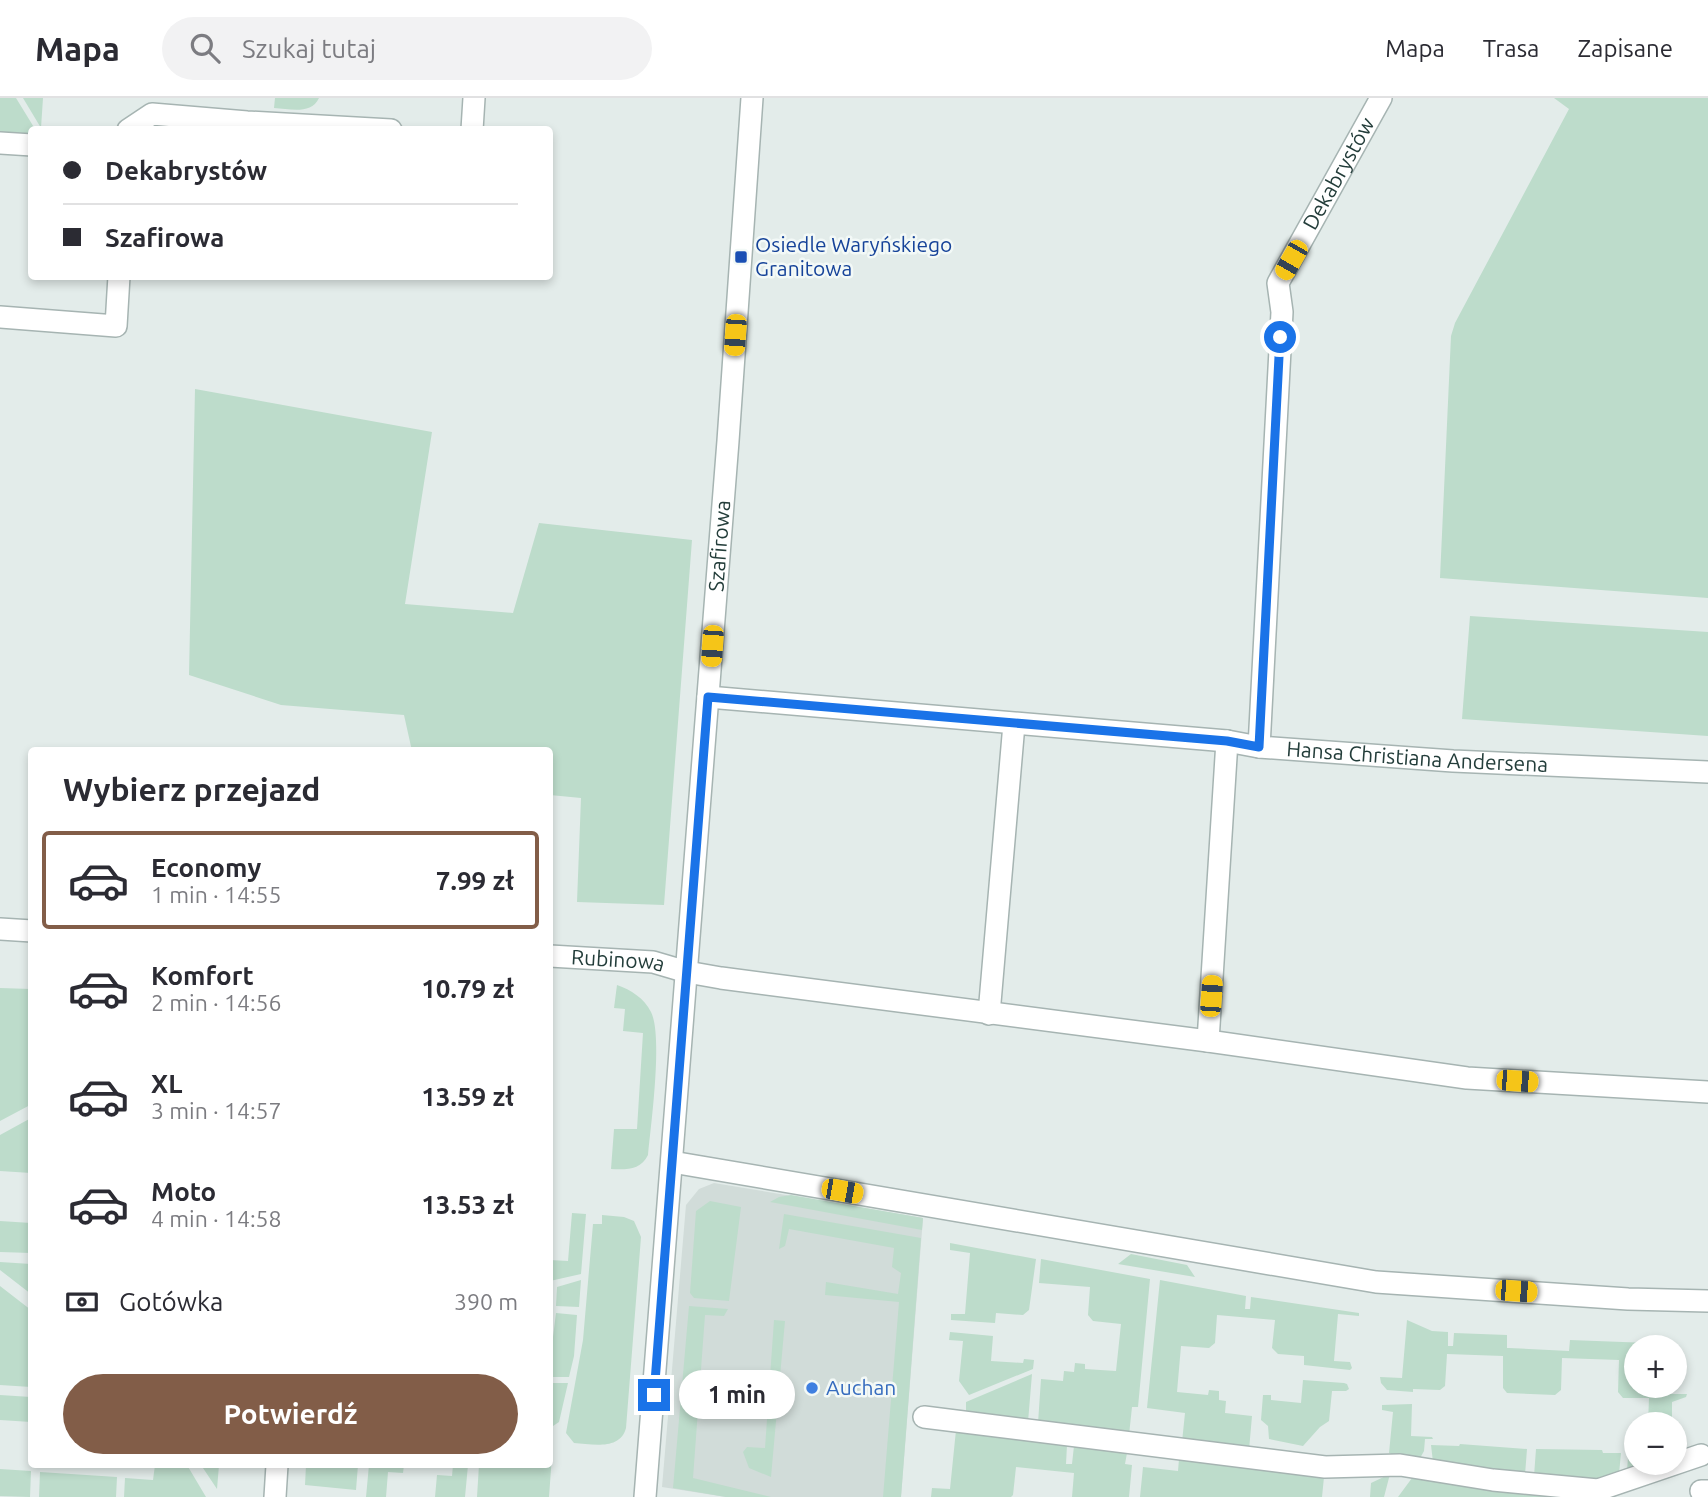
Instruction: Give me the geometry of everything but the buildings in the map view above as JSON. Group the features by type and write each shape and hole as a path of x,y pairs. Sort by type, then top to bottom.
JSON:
{"street":[{"path":"472,126 474,98"},
{"name":"Szafirowa","path":"645,1497 752,98"},
{"name":"Dekabrystów","path":"1259,747 1282,312 1278,283 1381,98"},
{"path":"134,126 152,114 319,126"},
{"path":"0,143 28,145"},
{"path":"0,317 116,326 119,280"},
{"name":"Hansa Christiana Andersena","path":"708,697 1227,741 1259,747 1453,761 1708,772"},
{"path":"989,1014 1014,724"},
{"path":"1208,1041 1227,741"},
{"path":"0,929 28,931"},
{"name":"Rubinowa","path":"553,956 653,962 687,972 1467,1078 1708,1092"},
{"path":"672,1163 1376,1282 1628,1299 1708,1301"},
{"path":"924,1417 1325,1466 1400,1465 1493,1480 1598,1490 1701,1455"},
{"path":"275,1497 277,1468"}],"shaded area":[{"path":"714,1183 923,1218 901,1497 726,1497 662,1487 686,1205 699,1189"}],"green space":[{"path":"0,98 16,98 33,126 28,126 28,134 0,132"},
{"path":"23,98 43,98 40,126"},
{"path":"275,98 319,98 311,107 293,110 274,108"},
{"path":"1554,98 1708,98 1708,598 1440,578 1451,336 1455,323 1569,109"},
{"path":"195,389 432,432 405,604 513,613 539,523 692,540 664,905 577,902 581,798 553,795 553,747 411,747 404,715 281,705 189,675"},
{"path":"1470,616 1708,632 1708,736 1462,719"},
{"path":"617,985 637,995 651,1012 656,1060 648,1155 641,1164 632,1168 611,1169 614,1129 637,1129 643,1033 623,1031 625,1009 614,1008"},
{"path":"0,988 28,989 28,1106 0,1121"},
{"path":"28,1120 28,1173 0,1171 0,1135"},
{"path":"791,1195 923,1218 922,1230 770,1202"},
{"path":"710,1201 741,1207 729,1301 694,1298 690,1293 696,1211"},
{"path":"572,1213 586,1214 581,1274 553,1280 553,1260 568,1261"},
{"path":"784,1214 921,1238 901,1497 883,1497 899,1302 825,1295 826,1282 898,1294 901,1273 892,1267 894,1248 789,1229 785,1246 779,1249"},
{"path":"602,1215 634,1221 641,1237 626,1428 618,1440 596,1445 574,1443 566,1433 583,1340 593,1224 602,1224"},
{"path":"0,1221 28,1223 28,1253 0,1252"},
{"path":"950,1243 1036,1259 1029,1310 1023,1315 996,1313 995,1323 951,1320 951,1314 965,1314 970,1253 950,1250"},
{"path":"1131,1254 1187,1265 1195,1277 1118,1264"},
{"path":"1041,1259 1150,1279 1138,1407 1132,1407 1129,1435 1038,1423 1041,1379 1063,1381 1064,1371 1074,1372 1075,1363 1085,1364 1085,1369 1116,1371 1121,1324 1093,1321 1088,1315 1090,1287 1039,1283"},
{"path":"0,1262 28,1264 28,1292 0,1270"},
{"path":"581,1280 579,1307 556,1306 557,1287"},
{"path":"1160,1280 1246,1296 1245,1309 1250,1309 1251,1297 1359,1313 1359,1316 1338,1314 1334,1361 1350,1362 1352,1368 1350,1370 1304,1365 1304,1356 1278,1354 1272,1348 1275,1320 1217,1315 1215,1343 1209,1348 1181,1346 1177,1392 1208,1395 1209,1390 1219,1391 1219,1400 1226,1401 1225,1413 1252,1416 1249,1450 1182,1442 1185,1413 1147,1408"},
{"path":"0,1286 28,1308 28,1387 0,1385"},
{"path":"689,1306 728,1309 724,1316 705,1315 693,1478 771,1497 726,1497 673,1488"},
{"path":"556,1313 577,1315 574,1356 569,1377 553,1377"},
{"path":"774,1320 785,1321 771,1477 749,1468 743,1452 747,1447 765,1448"},
{"path":"1407,1320 1432,1331 1448,1332 1448,1346 1453,1346 1454,1333 1507,1335 1507,1348 1569,1351 1570,1340 1624,1342 1624,1398 1618,1392 1619,1360 1562,1358 1561,1390 1555,1395 1507,1393 1503,1388 1503,1356 1447,1354 1445,1386 1440,1390 1387,1390 1380,1377 1402,1378"},
{"path":"950,1332 993,1336 991,1361 1023,1363 1024,1359 1034,1360 1033,1369 969,1395 959,1381 963,1341 949,1340"},
{"path":"1032,1374 1028,1422 966,1413 966,1402"},
{"path":"1303,1380 1344,1383 1349,1389 1332,1391 1329,1421 1303,1446 1269,1439 1268,1426 1261,1420 1263,1395 1271,1395 1271,1400 1301,1403"},
{"path":"553,1383 568,1383 559,1422 553,1426"},
{"path":"0,1395 28,1397 28,1422 0,1420"},
{"path":"1649,1398 1683,1398 1672,1402 1672,1412 1648,1412"},
{"path":"1412,1404 1411,1436 1433,1439 1425,1439 1424,1451 1419,1460 1400,1458 1389,1453 1393,1412 1382,1410 1382,1405"},
{"path":"956,1430 1067,1445 1066,1464 1072,1464 1074,1446 1127,1453 1125,1464 1132,1465 1129,1497 1072,1497 1074,1473 1016,1467 1011,1497 931,1497 932,1488 950,1489"},
{"path":"1460,1444 1527,1449 1525,1475 1433,1462 1431,1445"},
{"path":"1536,1449 1602,1450 1603,1453 1621,1453 1619,1474 1597,1481 1534,1476"},
{"path":"1179,1459 1324,1477 1322,1497 1140,1497 1143,1467 1178,1471"},
{"path":"155,1468 189,1468 206,1497 124,1497 125,1478 153,1480"},
{"path":"203,1468 219,1468 217,1489"},
{"path":"306,1468 358,1468 356,1490 305,1485"},
{"path":"369,1468 404,1468 403,1473 388,1472 386,1497 366,1497"},
{"path":"453,1468 468,1468 465,1497 435,1497 437,1475 452,1476"},
{"path":"479,1468 551,1468 549,1497 477,1497"},
{"path":"0,1469 31,1471 30,1497 0,1496"},
{"path":"40,1472 117,1477 116,1497 39,1497"},
{"path":"1390,1474 1384,1497 1370,1497 1371,1483"},
{"path":"1412,1478 1497,1490 1570,1497 1398,1497"}],"place":[{"name":"Osiedle Waryńskiego Granitowa","path":"741,257"},
{"name":"Auchan","path":"812,1388"}],"route":[{"path":"654,1395 708,697 1227,741 1259,747 1280,337"}]}
